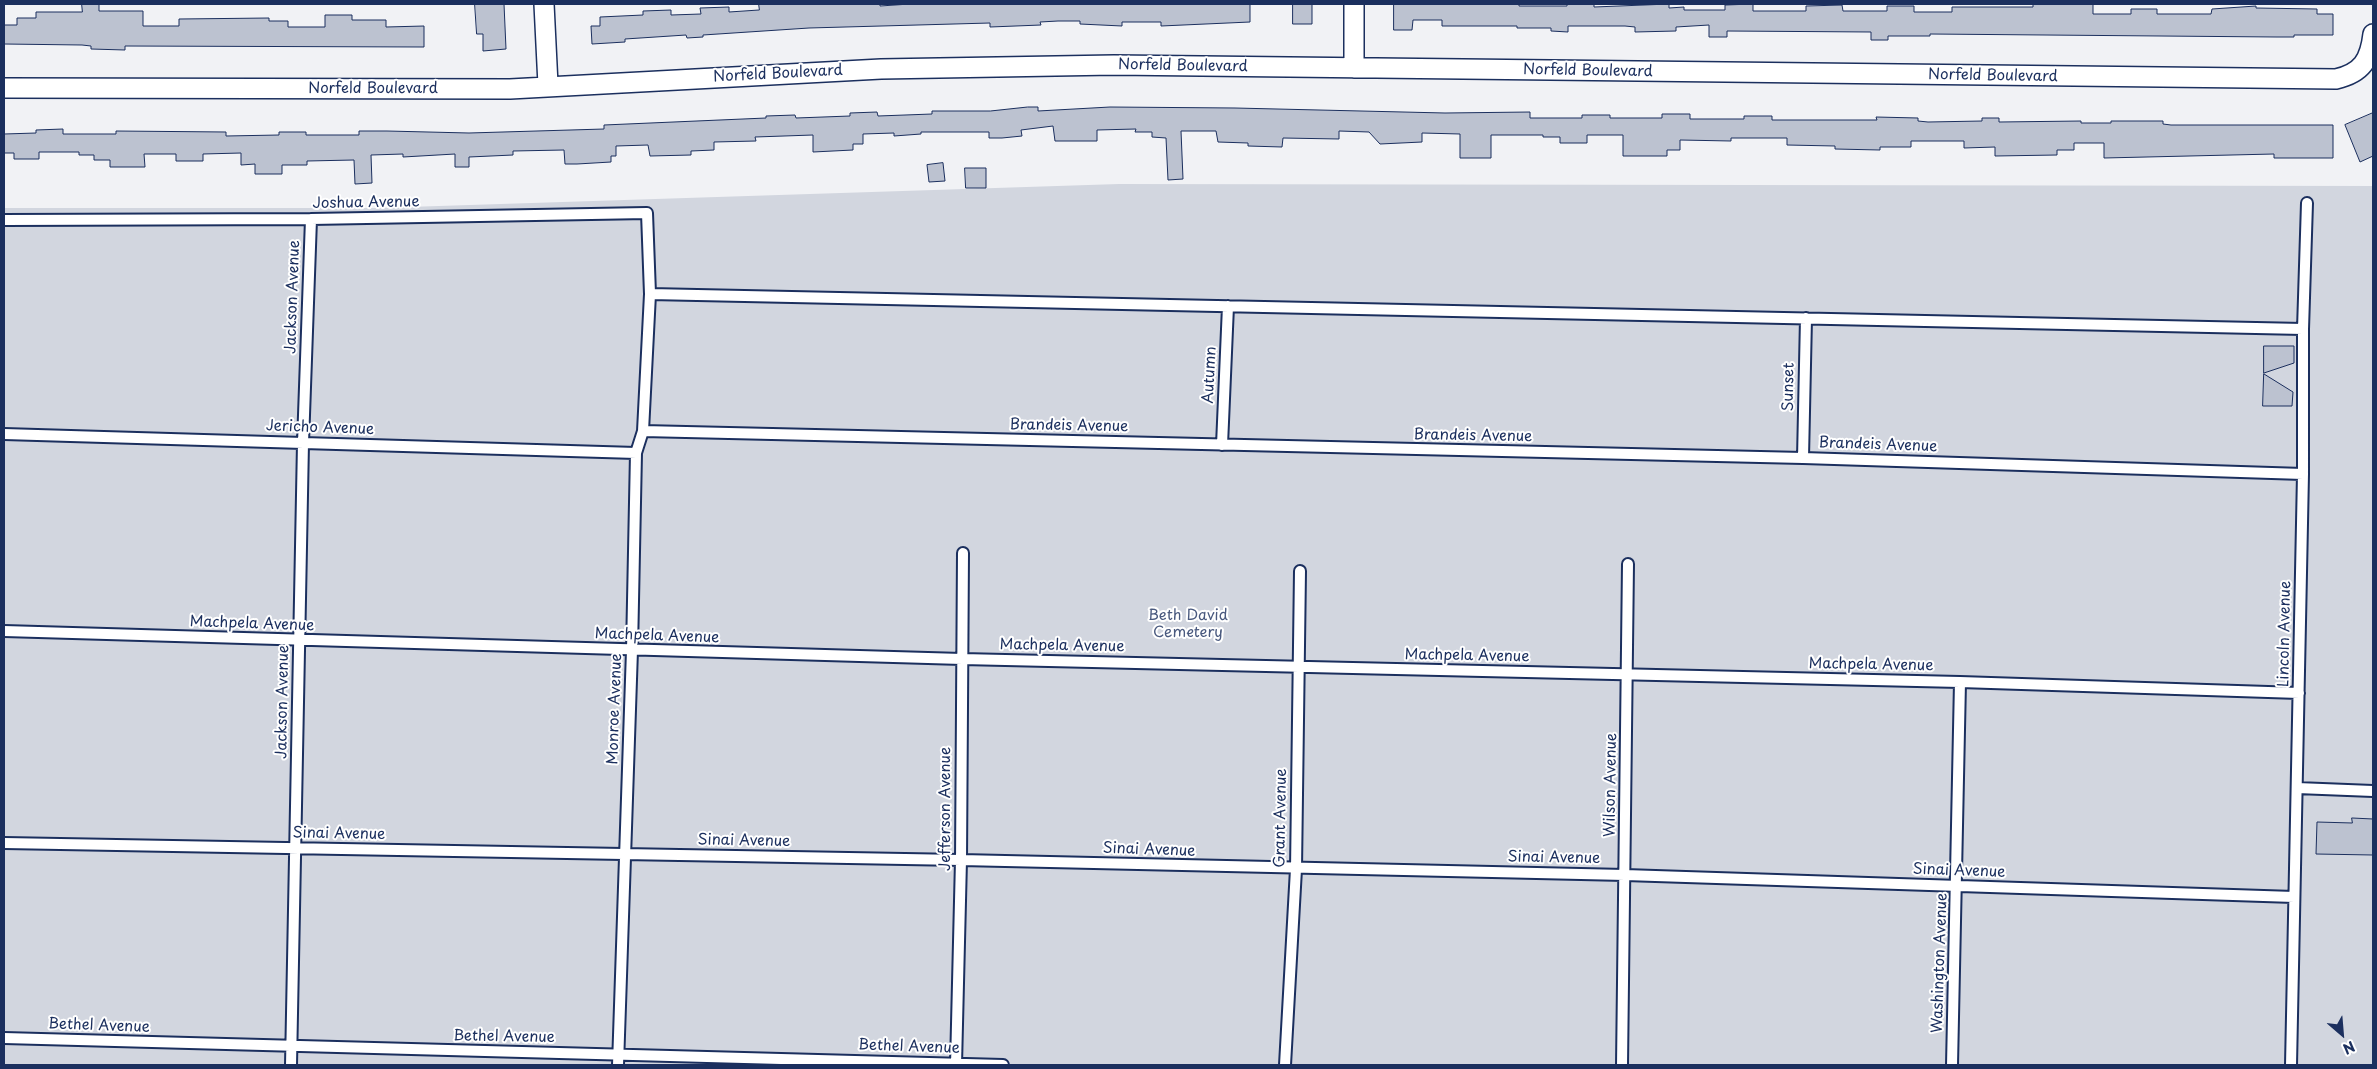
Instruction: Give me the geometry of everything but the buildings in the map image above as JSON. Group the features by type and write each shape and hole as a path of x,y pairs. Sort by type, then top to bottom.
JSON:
{"street":[{"path":"544,4 548,85"},
{"path":"1354,4 1354,68"},
{"name":"Norfeld Boulevard","path":"4,88 398,90 510,88 881,69 1114,65 2302,80 2336,79 2349,76 2360,70 2372,47 2373,34"}],"lane":[{"name":"Lincoln Avenue","path":"2291,1065 2303,474 2303,329 2308,203"},
{"name":"Joshua Avenue","path":"4,220 311,219 647,213 650,294"},
{"name":"Jackson Avenue","path":"291,1065 303,443 311,219"},
{"path":"650,294 2303,329"},
{"name":"Monroe Avenue","path":"618,1060 632,650 636,452 643,431 650,294"},
{"name":"Autumn","path":"1222,445 1228,306"},
{"name":"Sunset","path":"1803,458 1806,318"},
{"name":"Brandeis Avenue","path":"643,431 1803,458 2303,474"},
{"name":"Jericho Avenue","path":"4,434 636,452"},
{"name":"Jefferson Avenue","path":"956,1064 961,860 963,553"},
{"name":"Wilson Avenue","path":"1622,1065 1628,564"},
{"name":"Grant Avenue","path":"1285,1065 1296,869 1297,667 1300,571"},
{"name":"Machpela Avenue","path":"4,632 962,659 1960,682 2299,693"},
{"name":"Washington Avenue","path":"1952,1065 1960,682"},
{"path":"2297,788 2373,791"},
{"name":"Sinai Avenue","path":"4,843 1625,874 2294,897"},
{"name":"Bethel Avenue","path":"4,1038 618,1060 1003,1065"}],"green space":[{"name":"Beth David Cemetery","path":"1119,184 2373,186 2373,1065 4,1065 4,208 377,208"}]}
